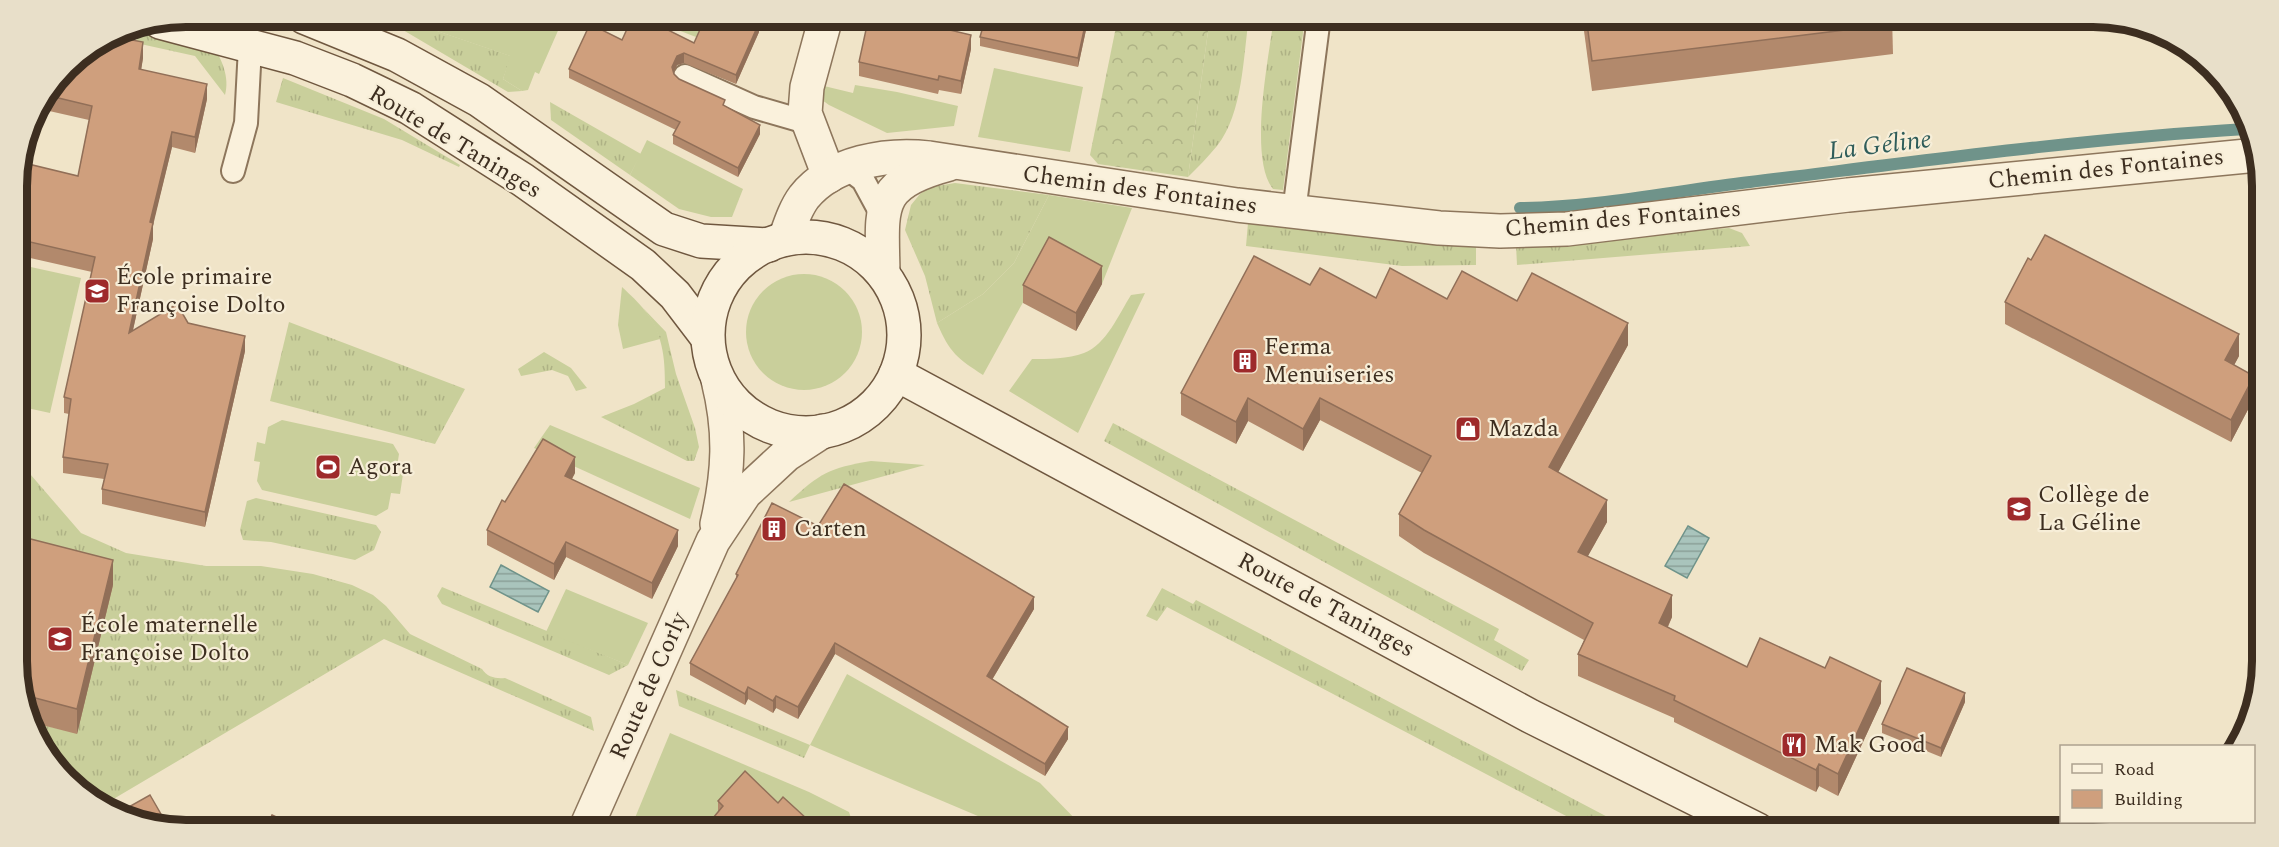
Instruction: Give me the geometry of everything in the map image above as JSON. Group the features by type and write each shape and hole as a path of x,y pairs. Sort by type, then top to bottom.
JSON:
{"main road":[{"name":"Route de Taninges","path":"178,27 295,58 326,69 400,103 522,180 643,265 675,295 707,337"},
{"name":"Route de Taninges","path":"330,27 397,55 479,100 664,229 701,241 777,242"},
{"path":"823,27 807,87 804,113 806,122 838,172"},
{"name":"Chemin des Fontaines","path":"777,242 801,201 816,184 838,172 860,164 900,157 954,162 1158,192 1203,201 1439,228 1500,231 1567,229 1848,195 2249,156"},
{"name":"Chemin des Fontaines","path":"883,274 883,217 887,200 900,185 923,172 954,162"},
{"path":"821,238 855,250 883,274 898,302 902,317 904,334 900,364 882,396 856,419 823,431 805,433 788,431 762,423 740,408 718,380 712,366 707,337 711,308 723,281 743,259 777,242 821,238"},
{"name":"Route de Taninges","path":"896,374 1530,716 1738,820"},
{"name":"Route de Corly","path":"713,541 726,485 728,461 724,412 718,380"},
{"name":"Route de Corly","path":"589,820 713,541 745,493 786,454 823,431"}],"lane":[{"path":"1294,212 1318,27"},
{"path":"233,171 246,123 250,47"},
{"path":"685,76 753,107 806,122"},
{"name":"Chemin des Fontaines","path":"838,172 863,180 883,217"}],"green space":[{"path":"398,27 425,27 511,56 503,79 522,91 508,92"},
{"path":"425,27 560,27 539,74 535,72 528,90 522,91 503,79 510,56"},
{"path":"670,27 702,27 696,37"},
{"path":"1116,27 1209,27 1188,177 1098,164 1090,155"},
{"path":"1209,27 1248,27 1243,67 1232,118 1217,146 1188,177"},
{"path":"1273,27 1304,27 1283,190 1273,189 1266,174 1262,155 1262,106"},
{"path":"152,31 211,44 224,68 225,95 195,56 136,43 139,34"},
{"path":"994,68 1083,87 1070,152 978,137"},
{"path":"283,78 384,119 460,165 459,167 402,140 276,102"},
{"path":"855,85 958,106 954,126 887,133 822,100 824,86 853,93"},
{"path":"550,102 641,154 630,175 551,120"},
{"path":"647,140 743,189 732,217 711,217 679,209 630,175"},
{"path":"955,183 1049,195 1014,263 983,294 937,323 925,276 905,230 911,205 920,194 931,187"},
{"path":"1049,195 1132,208 1102,284 1049,255 983,375 955,354 937,323 983,294 1014,263"},
{"path":"1248,223 1476,245 1476,265 1402,266 1246,246"},
{"path":"1729,228 1742,233 1750,246 1517,265 1516,245"},
{"path":"27,266 81,278 50,413 27,408"},
{"path":"804,274 826,279 845,291 857,310 862,332 857,354 845,373 826,385 804,390 782,385 763,373 751,354 746,332 751,310 763,291 782,279"},
{"path":"622,287 650,317 660,339 623,349 618,325"},
{"path":"1145,293 1078,433 1009,391 1032,359 1071,356 1092,349 1111,328 1131,295"},
{"path":"643,308 666,332 676,374 695,428 699,447 694,461 687,461 601,417 665,388 659,336"},
{"path":"289,322 465,389 435,444 270,401"},
{"path":"544,352 571,368 587,388 576,391 568,376 552,370 521,376 518,369"},
{"name":"Agora","path":"282,420 393,444 399,454 396,473 403,474 400,494 391,493 388,509 376,516 262,490 257,481 260,462 254,461 257,442 265,444 268,427"},
{"path":"1113,423 1499,629 1494,640 1529,660 1522,671 1104,441"},
{"path":"550,425 700,488 690,519 534,448"},
{"path":"871,461 925,465 789,502 809,484 826,473 845,466"},
{"path":"27,470 81,533 126,553 206,566 261,566 313,574 352,585 373,595 386,606 410,634 482,669 489,676 505,678 591,717 594,731 384,639 110,801 81,781 66,766 40,724 77,733 27,585"},
{"path":"256,498 376,525 381,532 374,550 355,560 271,542 243,540 240,530 247,501"},
{"path":"442,587 628,665 609,675 442,604 437,596"},
{"path":"1162,588 1193,604 1196,600 1613,820 1574,820 1167,607 1157,621 1146,616"},
{"path":"566,589 648,623 628,665 546,632"},
{"path":"847,674 1040,783 1076,820 987,820 810,745"},
{"path":"676,690 810,745 804,758 679,706"},
{"path":"670,733 809,792 849,812 852,820 634,820"}],"water":[{"path":"1688,526 1709,538 1687,578 1665,566"},
{"path":"501,565 549,591 538,612 490,587"}],"building":[{"path":"589,27 596,27 622,40 628,27 662,27 694,43 701,27 757,27 736,75 684,53 677,56 672,67 679,79 725,100 723,105 760,125 738,168 673,135 680,122 569,69"},
{"path":"867,27 937,27 971,35 961,81 939,76 938,80 859,62"},
{"path":"983,27 1085,27 1078,58 980,37"},
{"path":"1587,27 1869,27 1592,61"},
{"path":"126,39 143,42 139,69 207,84 195,137 172,132 150,222 153,223 129,333 177,304 188,323 245,336 205,512 102,489 108,464 63,457 71,399 64,397 95,257 27,241 27,175 28,164 78,176 92,106 54,97 73,73 89,60 106,48"},
{"path":"2045,235 2239,334 2225,360 2252,375 2252,380 2231,420 2005,302 2028,258 2031,260"},
{"path":"1049,237 1102,266 1076,313 1023,285"},
{"path":"1254,256 1310,285 1320,268 1376,298 1390,268 1447,299 1462,271 1517,301 1532,273 1628,323 1549,467 1607,500 1578,552 1672,595 1659,623 1747,667 1760,638 1825,668 1830,657 1881,681 1838,774 1819,764 1816,770 1674,700 1675,696 1578,654 1593,623 1399,514 1431,456 1320,398 1303,429 1248,398 1236,422 1181,393"},
{"path":"543,439 575,457 565,476 678,530 652,583 566,542 554,564 487,530 502,500 505,502"},
{"path":"844,484 1034,597 987,676 1068,727 1045,764 835,643 798,707 776,696 773,701 748,687 745,694 690,663 738,575 736,574 772,503 818,526"},
{"name":"École maternelle Françoise Dolto","path":"27,538 113,560 77,709 31,697 27,672"},
{"path":"1907,668 1965,693 1941,748 1882,724"},
{"path":"745,771 778,803 783,797 808,820 711,820 723,806 718,801"},
{"path":"150,795 164,819 145,815 126,808"},
{"path":"272,815 283,820 270,820"}],"waterway":[{"name":"La Géline","path":"1520,208 1607,202 1750,182 2059,145 2242,129"}],"place":[{"name":"École primaire Françoise Dolto","path":"97,291"},
{"name":"Ferma Menuiseries","path":"1245,361"},
{"name":"Mazda","path":"1468,429"},
{"name":"Agora","path":"328,467"},
{"name":"Collège de La Géline","path":"2019,509"},
{"name":"Carten","path":"774,529"},
{"name":"École maternelle Françoise Dolto","path":"60,639"},
{"name":"Mak Good","path":"1794,745"}]}
